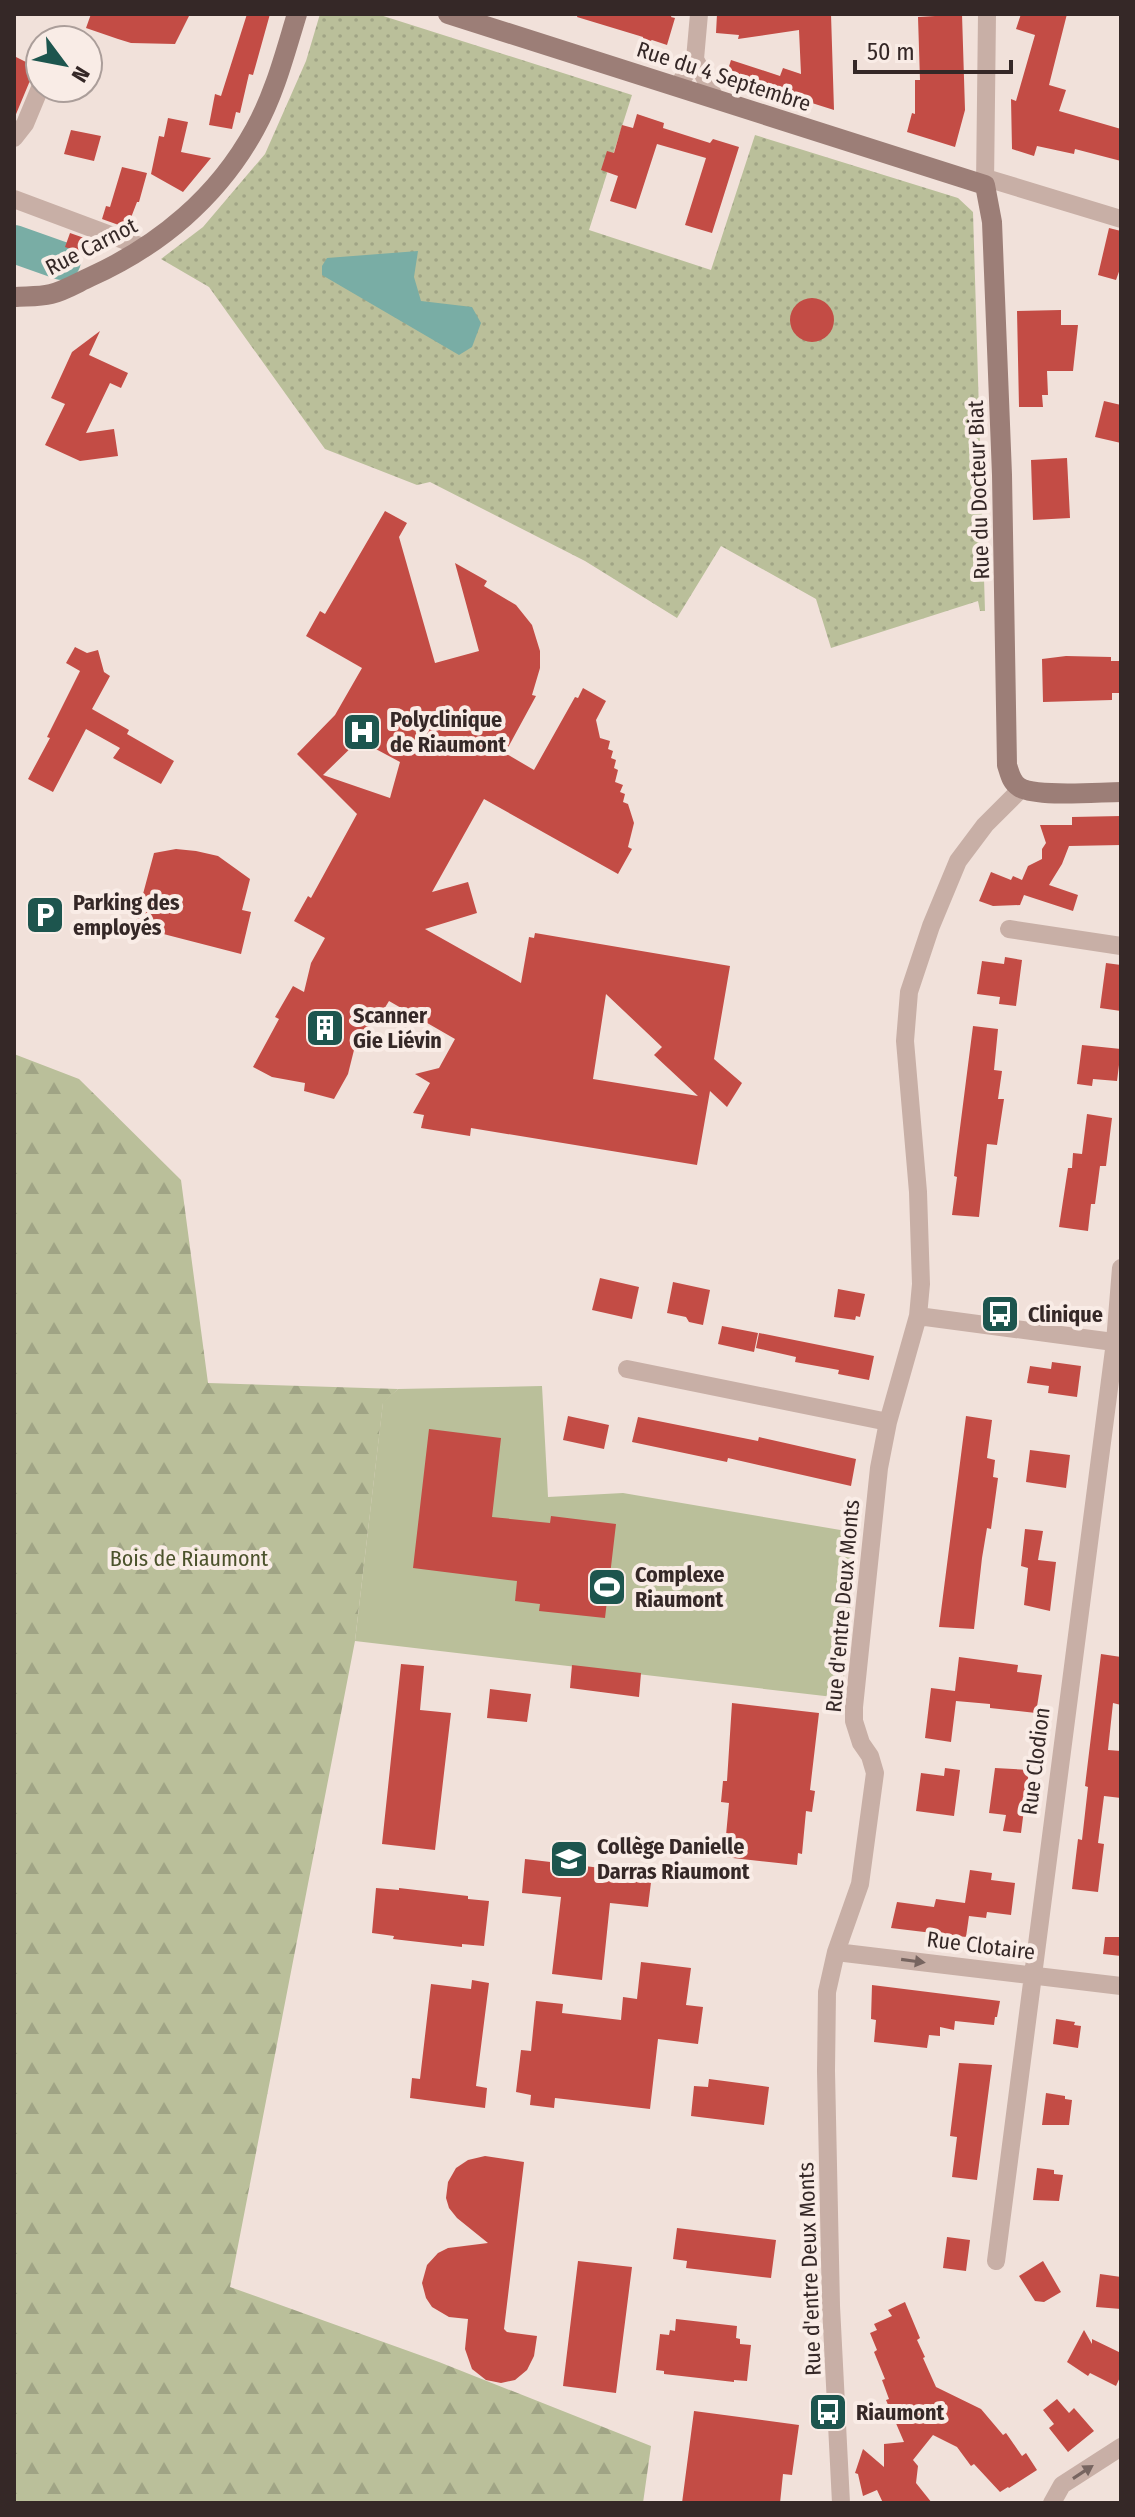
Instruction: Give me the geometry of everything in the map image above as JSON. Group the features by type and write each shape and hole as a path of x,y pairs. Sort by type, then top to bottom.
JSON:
{"street":[{"name":"Rue Carnot","path":"14,297 51,294 118,265 177,225 200,203 238,156 268,102 297,14"},
{"name":"Rue du 4 Septembre","path":"448,14 986,182"},
{"path":"678,86 695,59 699,14"},
{"path":"987,14 986,182 1121,219"},
{"path":"695,59 715,98"},
{"path":"14,138 25,124 33,104"},
{"name":"Rue du Docteur Biat","path":"986,182 992,222 1002,475 1007,765 1012,780 1021,789"},
{"path":"14,199 145,248"},
{"path":"1021,789 1036,793 1121,792"},
{"name":"Rue d'entre Deux Monts","path":"841,2503 831,2306 827,1992 836,1952 860,1884 875,1773 854,1721 854,1707 879,1468 888,1422 918,1316 921,1284 921,1229 905,1041 909,992 931,926 958,861 985,825 1021,789"},
{"path":"1009,929 1121,946"},
{"name":"Rue Clodion","path":"996,2261 1118,1342 1121,1268"},
{"path":"918,1316 1118,1342"},
{"path":"627,1369 888,1422"},
{"name":"Rue Clotaire","path":"836,1952 1121,1986"},
{"path":"1052,2503 1062,2485 1121,2447"}],"green space":[{"path":"320,14 377,14 632,95 589,230 711,270 755,135 958,198 973,212 985,611 980,611 978,601 831,648 816,599 721,546 677,618 585,561 430,482 417,485 325,449 209,287 161,259 203,227 265,154 306,61"},
{"name":"Bois de Riaumont","path":"14,1054 79,1079 181,1180 208,1383 398,1389 383,1403 355,1641 230,2287 439,2362 651,2446 643,2503 14,2503"},
{"name":"Complexe Riaumont","path":"542,1386 548,1497 623,1493 858,1533 842,1698 355,1641 383,1402 398,1389"}],"water":[{"path":"418,251 414,277 421,301 472,307 481,323 472,347 459,355 322,275 322,266 327,258"}],"building":[{"path":"91,14 190,14 175,44 131,43 104,34 104,24 87,24"},
{"path":"247,14 270,14 253,75 249,74 240,113 236,112 232,129 209,125 215,94 221,96"},
{"path":"578,14 672,14 671,17 675,18 667,45 652,40 644,44 643,37 577,17"},
{"path":"717,14 831,14 834,110 726,76 731,60 780,76 783,68 801,74 799,30 738,39 739,35 716,33"},
{"path":"962,14 965,110 955,147 907,132 912,113 915,114 915,80 920,80 918,17"},
{"path":"1021,14 1067,14 1049,85 1066,90 1059,111 1121,129 1121,161 1075,149 1074,154 1037,146 1034,156 1012,149 1011,99 1016,101 1035,35 1016,29"},
{"path":"14,56 24,61 24,95 14,119"},
{"path":"637,114 664,123 663,128 710,143 713,139 739,147 712,233 685,225 706,158 657,144 636,209 610,201 618,176 601,170 607,151 614,153 622,125 633,128"},
{"path":"168,118 188,122 181,152 211,158 183,192 151,174 159,136 164,137"},
{"path":"71,130 101,136 94,161 64,154"},
{"path":"122,167 147,173 127,228 102,219 106,206 110,207"},
{"path":"1109,228 1121,231 1121,266 1116,280 1098,275"},
{"path":"70,233 90,240 85,254 65,247"},
{"path":"812,298 828,304 834,320 828,336 812,342 796,336 790,320 796,304"},
{"path":"1061,310 1061,325 1078,325 1073,371 1047,371 1048,395 1042,395 1043,407 1019,407 1017,311"},
{"path":"100,331 89,355 128,373 121,388 110,383 86,433 114,429 118,456 80,461 45,445 65,404 51,398 72,352"},
{"path":"1104,401 1121,405 1121,443 1095,437"},
{"path":"1067,458 1070,518 1033,520 1031,460"},
{"path":"385,511 407,523 399,537 435,663 479,651 455,563 487,581 484,586 516,605 532,625 540,651 540,668 532,695 536,696 505,753 534,770 583,688 606,701 596,720 600,738 610,741 608,749 613,751 611,758 616,760 614,768 618,770 615,782 623,785 620,792 625,794 623,802 628,804 634,823 628,847 632,849 618,874 484,799 432,892 468,882 477,913 425,929 521,983 529,937 534,938 535,933 730,966 714,1059 742,1083 727,1107 710,1091 697,1165 471,1128 470,1136 421,1128 424,1115 413,1113 430,1083 415,1074 439,1068 455,1039 389,1001 378,1019 356,1042 348,1074 334,1099 304,1091 305,1083 272,1077 253,1067 279,1019 275,1017 293,986 304,992 311,963 325,938 294,921 308,896 311,898 357,814 297,754 335,715 362,668 306,636 320,611 325,614","holes":["359,740 400,762 390,798 323,775","606,994 662,1047 654,1055 698,1096 593,1079"]},
{"path":"75,647 87,653 98,650 104,672 110,676 92,709 174,761 161,784 113,758 120,748 86,729 53,792 28,779 80,671 66,663"},
{"path":"1111,657 1111,661 1121,661 1121,693 1112,693 1112,700 1043,702 1042,659"},
{"path":"1121,816 1121,845 1069,846 1049,885 1078,895 1073,911 1024,895 1020,905 993,906 979,901 991,872 1011,880 1013,876 1022,880 1028,866 1042,859 1042,849 1046,843 1040,825 1072,825 1072,817"},
{"path":"176,849 218,856 250,879 242,910 251,912 241,954 144,929 146,923 136,920 154,853"},
{"path":"1005,957 1022,960 1016,1006 999,1004 1000,997 977,994 982,961 1004,964"},
{"path":"1106,963 1121,965 1121,1011 1100,1008"},
{"path":"973,1026 998,1029 994,1070 1002,1071 998,1099 1004,1099 997,1145 987,1144 979,1217 952,1215"},
{"path":"1082,1045 1121,1049 1117,1081 1093,1079 1092,1086 1077,1084"},
{"path":"1087,1114 1112,1118 1106,1166 1100,1166 1088,1231 1059,1227 1068,1168 1072,1168 1073,1153 1082,1154"},
{"path":"600,1278 639,1287 632,1319 592,1310"},
{"path":"673,1282 710,1290 703,1325 667,1313"},
{"path":"838,1289 865,1294 860,1317 856,1316 855,1320 834,1317"},
{"path":"722,1326 758,1333 754,1352 718,1344"},
{"path":"759,1333 874,1356 869,1380 838,1374 839,1370 795,1362 796,1357 756,1348"},
{"path":"1052,1362 1081,1366 1077,1397 1048,1393 1049,1386 1027,1383 1030,1366 1051,1369"},
{"path":"568,1416 609,1425 604,1449 563,1440"},
{"path":"966,1416 992,1420 987,1458 995,1460 993,1477 998,1478 991,1529 987,1528 982,1558 974,1629 939,1627"},
{"path":"638,1417 758,1441 759,1437 856,1459 851,1486 728,1458 727,1462 632,1442"},
{"path":"429,1429 501,1438 492,1517 550,1523 551,1516 616,1524 605,1618 539,1611 540,1604 515,1601 517,1581 413,1568"},
{"path":"1030,1450 1070,1455 1066,1488 1026,1482"},
{"path":"1025,1529 1043,1531 1038,1560 1056,1562 1050,1611 1024,1605 1028,1568 1021,1566"},
{"path":"1101,1654 1121,1657 1121,1705 1113,1703 1108,1750 1121,1751 1121,1798 1104,1796 1098,1843 1104,1844 1098,1892 1072,1889 1078,1839 1082,1840 1088,1787 1085,1786"},
{"path":"959,1657 1018,1665 1017,1672 1042,1675 1036,1713 956,1701 951,1742 925,1738 931,1688 955,1691"},
{"path":"401,1664 424,1666 420,1710 451,1713 435,1850 382,1844"},
{"path":"572,1665 641,1673 639,1697 570,1688"},
{"path":"490,1689 531,1694 527,1722 487,1718"},
{"path":"732,1703 819,1713 810,1790 815,1791 812,1812 806,1811 802,1854 798,1853 797,1865 724,1857 729,1803 721,1802 723,1781 727,1781"},
{"path":"945,1768 960,1770 954,1816 916,1811 921,1773 944,1776"},
{"path":"995,1768 1029,1770 1021,1833 1003,1831 1006,1815 989,1813"},
{"path":"525,1859 652,1874 648,1907 610,1903 602,1980 552,1974 561,1897 522,1893"},
{"path":"970,1870 992,1873 991,1880 1015,1883 1011,1915 987,1912 986,1918 969,1916 966,1937 891,1928 897,1902 934,1907 936,1899 965,1903"},
{"path":"376,1888 399,1888 489,1901 484,1946 462,1944 462,1947 393,1939 394,1936 372,1933"},
{"path":"1105,1937 1121,1937 1121,1956 1103,1954"},
{"path":"641,1962 691,1968 686,2005 703,2007 698,2044 658,2039 650,2109 555,2098 554,2108 530,2105 531,2095 516,2092 521,2050 531,2051 536,2001 563,2004 562,2013 621,2020 623,1997 637,1999"},
{"path":"472,1980 489,1983 476,2086 487,2088 485,2108 410,2098 412,2078 420,2079 431,1984 471,1989"},
{"path":"872,1985 1000,2001 997,2017 994,2025 955,2021 954,2030 940,2027 940,2036 929,2035 927,2048 874,2042 876,2020 871,2019"},
{"path":"1056,2019 1081,2026 1078,2048 1053,2044"},
{"path":"959,2063 992,2065 977,2180 952,2177 957,2137 950,2136"},
{"path":"709,2079 769,2087 764,2125 691,2116 694,2086 708,2087"},
{"path":"1046,2093 1072,2100 1069,2125 1042,2125"},
{"path":"485,2156 524,2162 504,2329 537,2336 534,2356 527,2370 515,2380 501,2383 486,2380 472,2369 465,2349 468,2319 449,2317 432,2307 422,2283 427,2265 438,2253 448,2248 488,2243 457,2218 446,2198 448,2182 456,2168 468,2160"},
{"path":"1037,2168 1054,2170 1054,2174 1063,2175 1059,2201 1033,2200"},
{"path":"677,2228 776,2240 771,2278 686,2268 687,2261 673,2259"},
{"path":"947,2237 970,2240 966,2271 943,2268"},
{"path":"578,2261 632,2267 616,2393 563,2386"},
{"path":"1043,2261 1061,2292 1044,2302 1035,2301 1019,2276"},
{"path":"1100,2274 1121,2277 1121,2309 1096,2307"},
{"path":"905,2302 936,2387 981,2409 1003,2435 1006,2433 1022,2456 1026,2453 1037,2470 1000,2492 974,2464 971,2466 957,2447 933,2435 913,2460 918,2466 916,2483 932,2503 883,2503 877,2490 863,2496 858,2474 855,2473 863,2449 884,2467 884,2444 904,2442 886,2400 889,2399 882,2380 885,2379 870,2333 877,2330 874,2324 892,2316 888,2310"},
{"path":"676,2319 737,2326 736,2338 740,2339 740,2344 751,2345 747,2381 664,2374 664,2371 656,2370 660,2334 669,2335 670,2330 675,2331"},
{"path":"1084,2330 1092,2344 1092,2339 1121,2353 1121,2375 1116,2386 1090,2373 1088,2376 1067,2362"},
{"path":"1057,2399 1069,2413 1074,2408 1094,2431 1068,2452 1049,2428 1054,2424 1043,2410"},
{"path":"694,2411 799,2425 792,2475 783,2474 780,2503 682,2503"}],"waterway":[{"path":"14,244 62,261"}],"place":[{"name":"Polyclinique de Riaumont","path":"362,732"},
{"name":"Parking des employés","path":"45,915"},
{"name":"Scanner Gie Liévin","path":"325,1028"},
{"name":"Clinique","path":"1000,1314"},
{"name":"Complexe Riaumont","path":"607,1587"},
{"name":"Collège Danielle Darras Riaumont","path":"569,1859"},
{"name":"Riaumont","path":"828,2412"}]}
